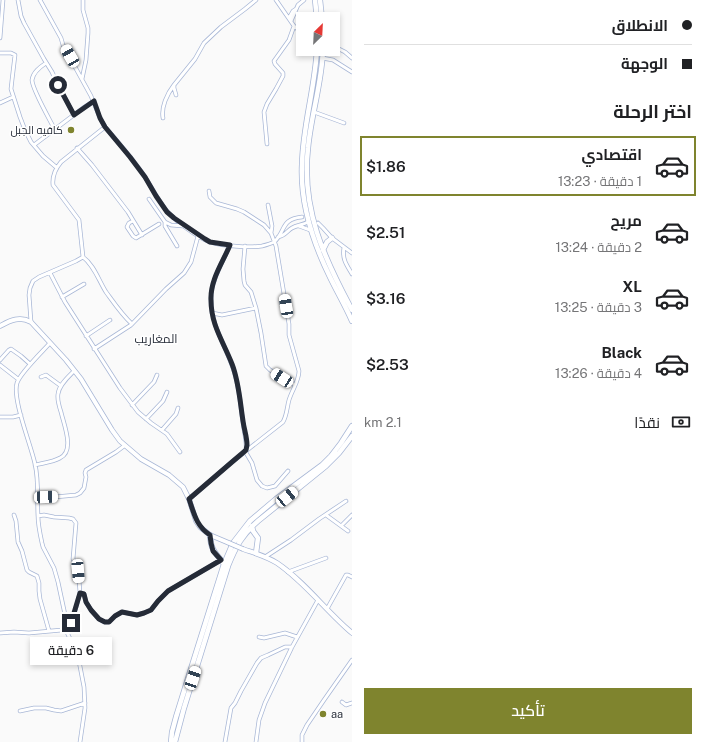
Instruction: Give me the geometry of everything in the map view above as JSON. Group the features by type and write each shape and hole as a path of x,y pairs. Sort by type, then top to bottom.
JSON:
{"main road":[{"path":"315,0 316,12"},
{"path":"320,0 321,12"},
{"path":"316,56 304,140 302,192 310,230 329,275 352,321"},
{"path":"322,58 308,147 307,183 309,203 319,241 352,310"},
{"path":"323,250 327,242 332,238"},
{"path":"319,241 327,242"},
{"path":"171,742 172,732 221,560 229,552 233,543 250,522 276,499 326,462 352,426"},
{"path":"175,742 184,708 234,551 252,526 326,466 339,453 352,436"},
{"path":"252,526 258,538 256,553"},
{"path":"246,533 255,534"},
{"path":"210,535 214,553 221,560"},
{"path":"221,560 229,552"}],"street":[{"path":"0,38 3,1 9,0"},
{"path":"18,0 22,20 52,72 74,115"},
{"path":"40,0 94,101 105,127 145,177 167,212 174,218 198,236 210,242 245,246 271,243 278,237 283,227 289,221 297,217 302,217"},
{"path":"82,78 86,60 88,33 83,10 83,0"},
{"path":"163,118 166,99 169,92 195,59 204,43 221,27 256,0"},
{"path":"267,144 264,112 283,76 274,61 289,40 294,26 276,0"},
{"path":"290,19 295,14 299,3 304,0"},
{"path":"340,50 352,58"},
{"path":"0,53 11,52 15,55 11,86 13,97 25,130 28,137 43,156 56,167"},
{"path":"322,58 333,60 352,72"},
{"path":"46,63 36,70 32,79 36,93 55,130"},
{"path":"174,85 176,95"},
{"path":"0,103 13,97"},
{"path":"34,145 94,101"},
{"path":"314,112 344,122"},
{"path":"105,127 77,148 56,167 53,177 53,185 79,220 84,257 92,267 106,292 132,324"},
{"path":"77,148 128,212 142,235"},
{"path":"189,499 228,464 283,422 299,372 289,335 289,324 274,241 271,233 264,225 244,212 216,203 210,197 209,191"},
{"path":"149,199 165,222 165,226 177,246"},
{"path":"268,205 272,226 271,233"},
{"path":"133,221 127,226 132,235 137,238 159,224"},
{"path":"165,222 171,225 185,227"},
{"path":"278,237 283,236 292,228 308,222"},
{"path":"318,223 332,238 352,253"},
{"path":"299,226 310,230"},
{"path":"94,349 132,324 188,268 193,257 198,236"},
{"path":"230,245 213,286 211,300 212,313 215,327 231,362 237,384 247,442 246,451 252,463 257,480 262,486 267,488 274,487 288,471"},
{"path":"245,246 243,269 244,281 245,285 252,294 256,308 266,366 295,385"},
{"path":"344,247 343,258 352,274"},
{"path":"31,322 29,299 30,288 36,278 76,262 84,257"},
{"path":"50,272 62,297 120,388 138,412 162,430 171,439 180,452"},
{"path":"62,297 84,284"},
{"path":"212,313 222,315 256,308"},
{"path":"0,326 17,318 25,319 31,322 66,360 81,379 112,430 124,446 141,459 169,475 183,487 189,499 196,521 202,529 210,535 256,553 278,564 352,633"},
{"path":"86,336 110,320"},
{"path":"50,343 18,379 16,395 35,465 38,516 42,543 54,568 61,594 66,627 80,660 85,703 85,714 80,742"},
{"path":"0,360 11,349 22,356 30,364"},
{"path":"0,365 18,379"},
{"path":"35,465 60,458 66,453 68,440 58,399 58,393 61,386 74,371"},
{"path":"41,377 46,375 61,386"},
{"path":"132,404 154,382 157,375"},
{"path":"146,419 162,401 167,392"},
{"path":"162,430 176,414 178,408"},
{"path":"0,417 13,417 21,415"},
{"path":"38,497 76,495 80,493 84,488 86,470 124,446"},
{"path":"265,557 346,501"},
{"path":"14,515 18,540 27,570 37,577 39,582 40,599 50,631"},
{"path":"0,633 29,633 62,630 71,624 73,618 80,593 78,567 73,559 76,521 69,518 45,515 38,516"},
{"path":"326,515 348,531"},
{"path":"341,526 352,515"},
{"path":"288,572 326,558"},
{"path":"80,593 84,594 86,602 99,619 104,622 108,622 122,612 137,615 150,611 168,591 221,560"},
{"path":"327,609 346,575 352,577"},
{"path":"256,742 259,720 264,703 297,637 318,600"},
{"path":"259,637 264,638 285,633 297,637"},
{"path":"225,742 231,708 257,663 261,658 285,647 292,647"},
{"path":"302,742 302,735 307,725 352,660"},
{"path":"342,702 346,705 352,703"},
{"path":"20,711 46,708 61,710 85,703"}],"place":[{"name":"كافيه الجبل","path":"71,130"},
{"name":"aa","path":"323,714"}],"district":[{"name":"المغاريب","path":"156,339"}],"route":[{"path":"58,85 74,115 94,101 105,127 145,177 167,212 198,236 210,242 230,245 216,275 211,291 211,300 215,327 231,362 237,384 247,445 245,451 189,499 196,521 202,529 210,535 213,551 221,560 179,586 168,591 150,611 137,615 122,612 109,622 104,622 99,619 86,602 84,594 80,593 71,623"}]}
